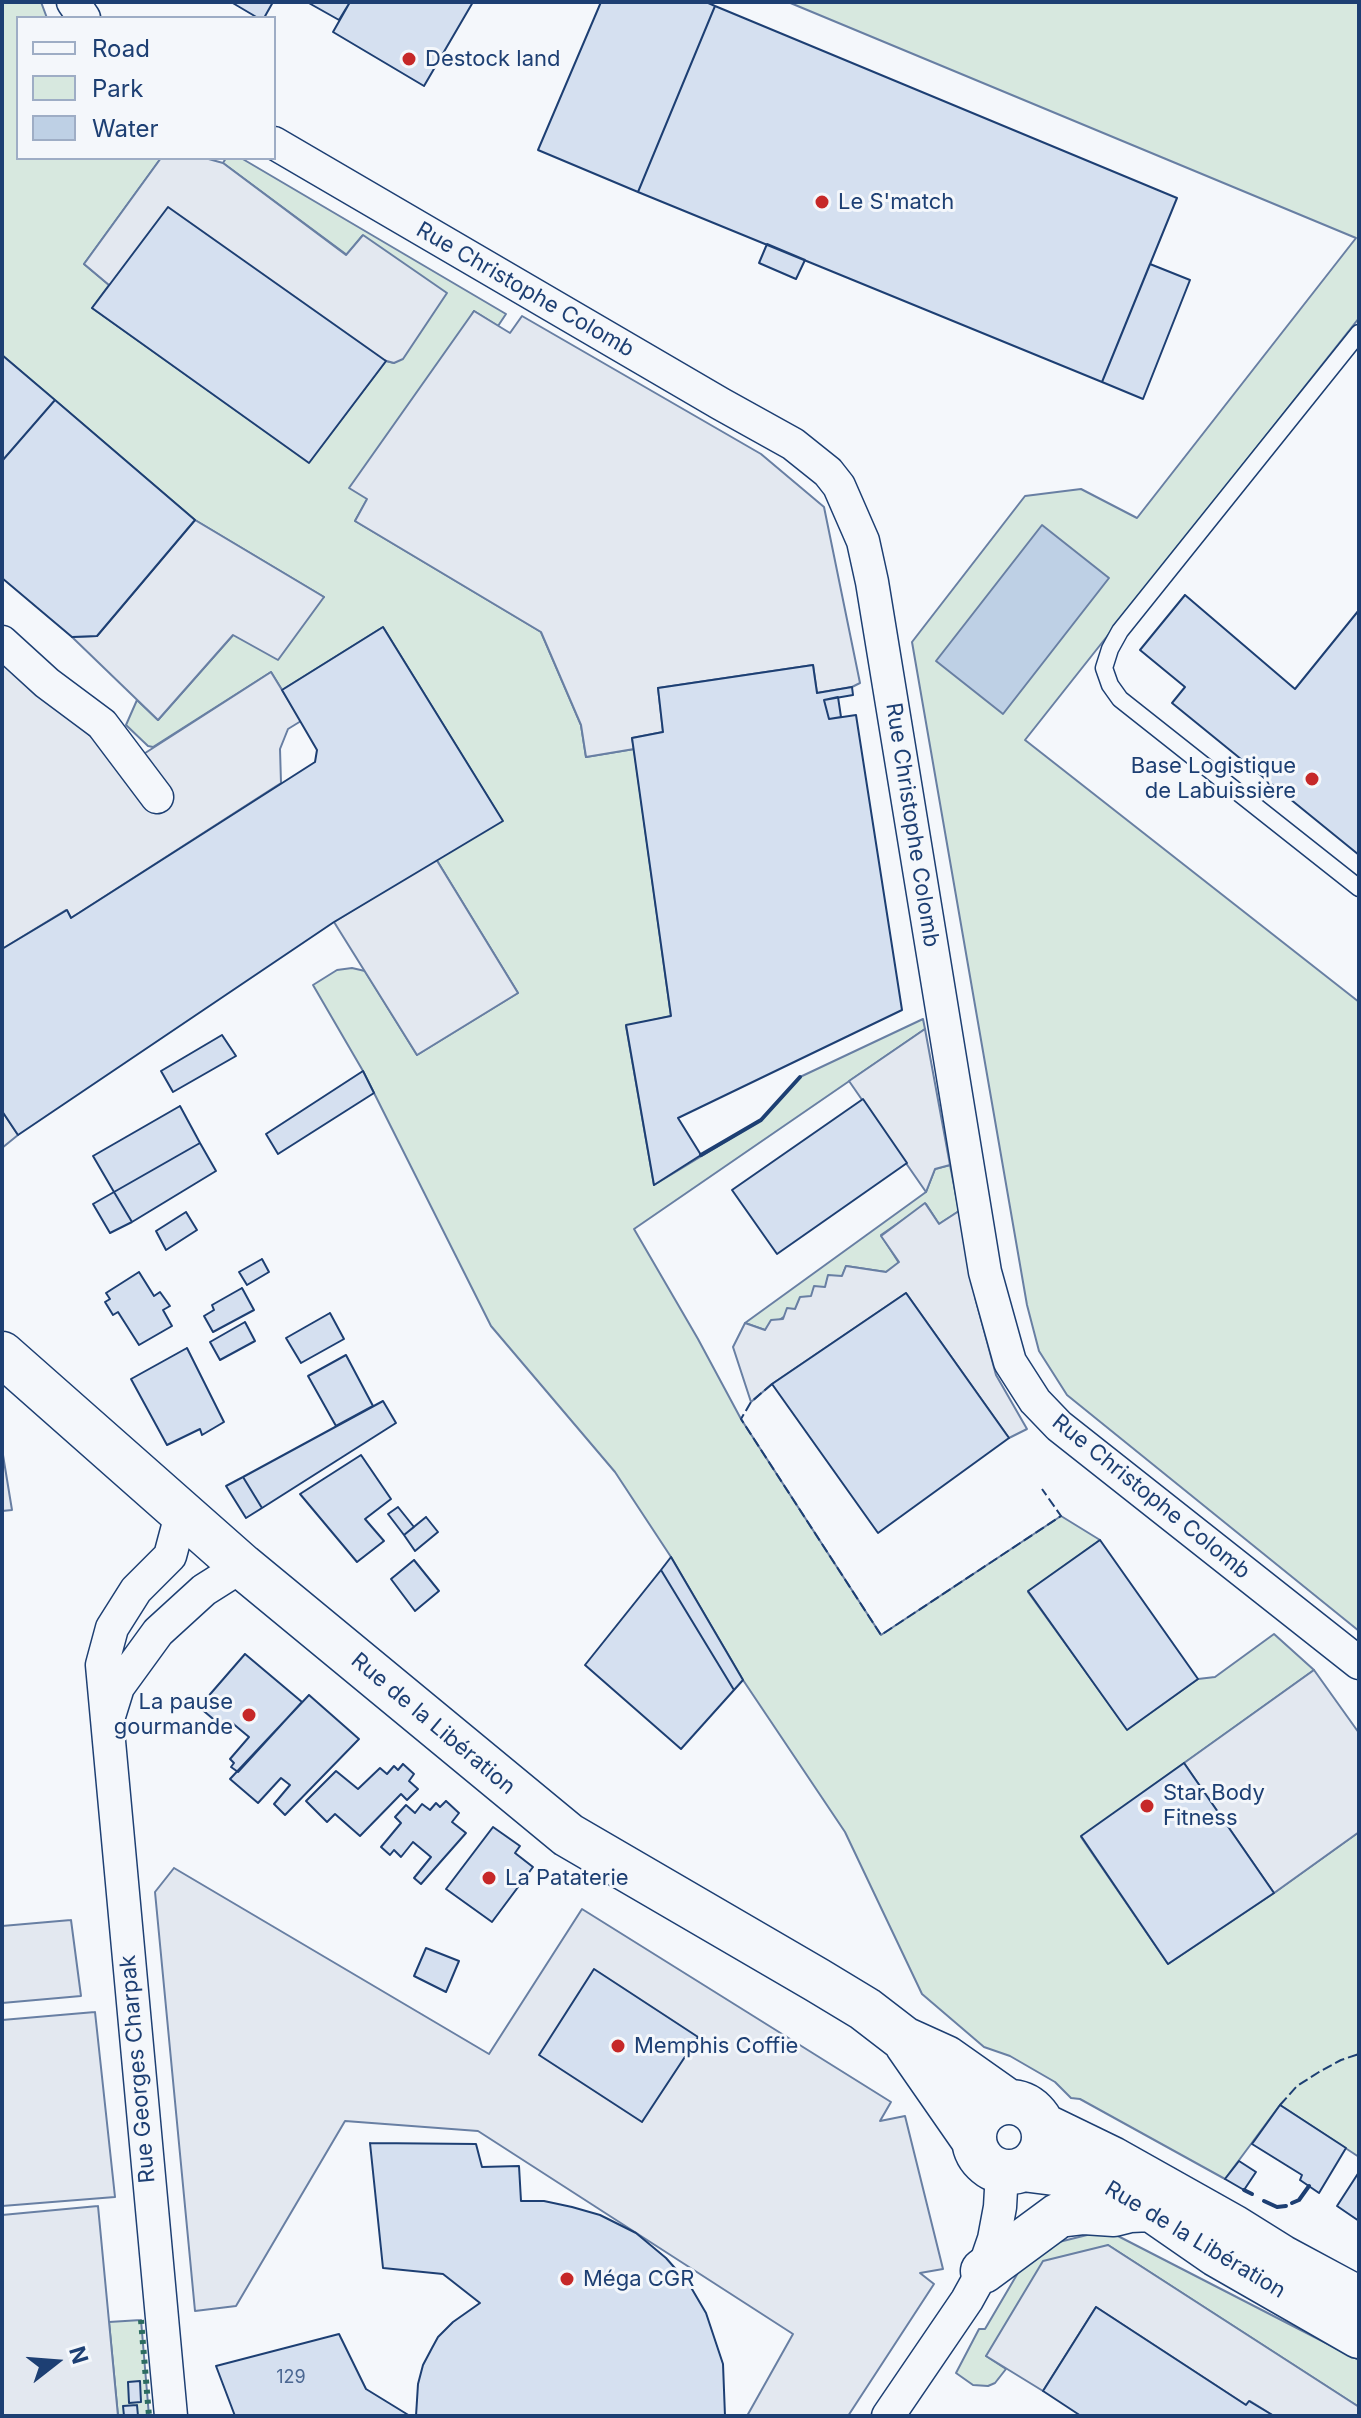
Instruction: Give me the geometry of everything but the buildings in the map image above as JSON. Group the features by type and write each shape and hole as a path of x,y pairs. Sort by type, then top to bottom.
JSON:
{"main road":[{"name":"Rue de la Libération","path":"2,1354 242,1566 568,1835 829,1987 865,2009 904,2039 946,2058 1024,2113 1359,2299"},
{"name":"Rue de la Libération","path":"904,2039 973,2139"},
{"path":"993,2105 1024,2113 1043,2146 1032,2164 1012,2171 982,2161 973,2139 975,2125 982,2113 993,2105"},
{"name":"Rue de la Libération","path":"1012,2171 1078,2176 1108,2184 1151,2209 1216,2254 1359,2336"},
{"path":"983,2271 1059,2215 1084,2212 1114,2214 1151,2209"}],"street":[{"name":"Rue Christophe Colomb","path":"276,144 793,444 828,472 839,486 863,541 872,582 985,1272 1010,1362 1035,1401 1059,1426 1359,1663"},
{"path":"2,642 47,683 102,724 157,797"},
{"name":"Rue Georges Charpak","path":"171,2416 102,1665 112,1628 136,1590 170,1556 182,1511"},
{"name":"Rue Georges Charpak","path":"106,1723 118,1687 158,1632 204,1590 242,1566"},
{"path":"888,2416 967,2300 983,2271 1012,2171"}],"lane":[{"path":"1359,333 1120,631 1104,668 1110,685 1120,699 1359,888"}],"green space":[{"path":"2,2 41,2 46,16 16,16 16,160 160,160 84,264 109,285 92,308 309,462 386,361 394,363 362,236 347,255 223,163 225,160 244,160 506,314 498,326 474,311 355,521 541,632 581,725 586,757 634,749 671,1016 626,1026 654,1185 761,1120 800,1077 923,1019 925,1029 634,1229 741,1419 881,1635 1061,1516 1100,1540 1028,1592 1127,1729 1198,1679 1215,1677 1274,1634 1314,1670 1081,1837 1168,1964 1359,1832 1359,2157 1280,2105 1225,2179 1080,2099 1071,2098 1055,2082 1010,2056 984,2047 922,1994 845,1832 743,1680 671,1557 615,1472 491,1326 363,1071 313,985 337,970 352,968 365,971 417,1055 518,993 436,859 502,820 383,627 282,690 271,672 153,747 148,746 126,725 137,700 158,720 233,635 324,597 195,520 2,355"},
{"path":"788,2 1359,2 1359,318 1025,740 1359,1002 1359,1631 1067,1395 1039,1351 1027,1305 912,642 1025,496 1081,489 1137,518 1356,238"},
{"path":"950,1165 959,1211 939,1224 926,1204 881,1235 899,1263 886,1272 846,1266 842,1276 765,1330 745,1323 926,1192 935,1169"},
{"path":"1091,2234 1114,2234 1359,2360 1359,2407 1108,2245 986,2356 1006,2369 995,2383 973,2385 956,2373 979,2329 985,2329 1022,2266 1051,2244"},
{"path":"141,2320 149,2416 118,2416 109,2322"}],"shaded area":[{"path":"160,160 212,160 223,163 346,255 363,235 447,293 403,359 394,363 109,285 84,264"},
{"path":"474,311 510,333 522,316 761,454 824,507 860,683 817,693 813,665 658,688 663,732 632,738 634,749 586,757 581,725 541,632 355,521 367,499 349,488"},
{"path":"195,520 324,597 278,660 233,635 158,720 72,637 97,636"},
{"path":"2,659 125,766 271,672 301,721 288,729 280,749 281,783 71,918 66,910 2,949"},
{"path":"436,859 518,993 417,1055 334,922"},
{"path":"925,1029 950,1165 935,1169 926,1192 849,1081"},
{"path":"2,1111 18,1135 2,1148"},
{"path":"925,1203 939,1224 959,1211 976,1301 996,1375 1027,1429 1009,1438 906,1293 772,1384 751,1402 733,1347 745,1323 765,1330 771,1320 783,1319 787,1308 795,1309 800,1297 811,1296 814,1286 825,1287 828,1275 842,1276 846,1266 886,1272 899,1262 881,1236"},
{"path":"2,1449 12,1510 2,1511"},
{"path":"1314,1670 1359,1733 1359,1832 1274,1893 1184,1763"},
{"path":"174,1868 489,2054 582,1909 891,2102 880,2121 905,2116 943,2269 920,2273 934,2284 848,2416 747,2416 793,2334 478,2131 345,2121 236,2306 195,2311 155,1892"},
{"path":"71,1920 81,1996 2,2003 2,1926"},
{"path":"95,2012 115,2197 2,2206 2,2020"},
{"path":"98,2206 118,2416 2,2416 2,2215"},
{"path":"1108,2245 1359,2407 1359,2416 1274,2416 1250,2401 1246,2405 1096,2307 1043,2391 986,2356 1043,2261"}],"water":[{"path":"1042,525 1109,578 1003,714 936,661"}],"hedge":[{"path":"141,2320 149,2416"}],"fence":[{"path":"772,1384 751,1402 741,1419 881,1635 1061,1516 1042,1489"},
{"path":"1280,2105 1297,2086 1341,2060 1359,2054"}],"wall":[{"path":"701,1155 761,1120 800,1077"},
{"path":"1292,2203 1299,2200 1309,2186"},
{"path":"1244,2190 1252,2194"},
{"path":"1264,2201 1277,2207 1286,2206"}],"place":[{"name":"Destock land","path":"409,59"},
{"name":"Le S'match","path":"822,202"},
{"name":"Base Logistique de Labuissière","path":"1312,779"},
{"name":"La pause gourmande","path":"249,1715"},
{"name":"Star Body Fitness","path":"1147,1806"},
{"name":"La Pataterie","path":"489,1878"},
{"name":"Memphis Coffie","path":"618,2046"},
{"name":"Méga CGR","path":"567,2279"}]}
